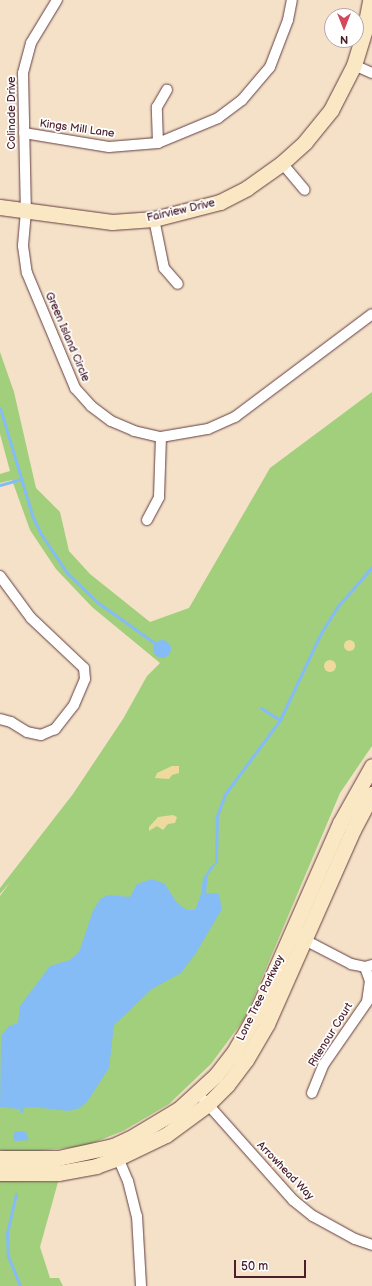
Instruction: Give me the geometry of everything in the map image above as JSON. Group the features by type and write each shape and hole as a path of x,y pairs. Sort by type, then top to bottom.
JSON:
{"street":[{"name":"Colinade Drive","path":"26,211 24,73 30,43 57,0"},
{"name":"Kings Mill Lane","path":"24,133 109,147 158,143 218,118 242,100 270,67 288,20 292,0"},
{"name":"Fairview Drive","path":"0,207 112,222 154,219 220,202 247,188 282,163 305,142 331,110 354,65 364,32 370,0"},
{"path":"354,65 372,73"},
{"path":"158,143 157,107 167,90"},
{"path":"282,163 305,190"},
{"name":"Green Island Circle","path":"26,211 24,246 27,273 75,388 110,421 134,431 161,437 208,429 235,417 372,314"},
{"path":"154,219 164,268 178,284"},
{"path":"147,520 159,497 161,437"},
{"path":"0,576 30,618 84,668 85,680 74,705 55,729 41,735 27,732 11,722 0,720"},
{"name":"Lone Tree Parkway","path":"0,1158 58,1158 116,1152 166,1135 203,1098 227,1085 256,1044 299,937 340,823 372,766"},
{"name":"Lone Tree Parkway","path":"299,937 372,794"},
{"path":"299,937 351,964 369,966"},
{"name":"Ritenour Court","path":"312,1093 324,1064 367,1002 370,981 369,966"},
{"name":"Arrowhead Way","path":"203,1098 293,1200 313,1216 355,1239 372,1245"},
{"path":"116,1152 137,1216 140,1286"},
{"name":"Lone Tree Parkway","path":"0,1172 58,1173 96,1166 116,1152"}],"green space":[{"path":"0,352 14,392 36,488 60,512 69,551 90,574 150,622 189,608 270,468 372,392 372,746 340,793 245,1018 211,1064 169,1104 123,1131 85,1146 18,1153 0,1150 0,896 11,881 0,894 0,888 73,794 123,719 147,676 160,663 92,607 56,569 30,530 12,480 0,483 0,474 10,471 0,434"},
{"path":"0,1181 58,1182 40,1247 50,1278 59,1278 63,1286 0,1286"}],"sand":[{"path":"349,639 353,641 355,645 353,649 349,651 345,649 343,645 345,641"},
{"path":"330,660 334,662 336,666 334,670 330,672 326,670 324,666 326,662"},
{"path":"172,766 179,766 179,773 172,775 169,779 155,778 157,773"},
{"path":"173,815 177,817 175,823 168,824 163,830 157,826 149,831 149,827 158,817"}],"water":[{"path":"162,640 168,643 171,649 168,655 162,658 156,655 153,649 156,643"},
{"path":"218,861 208,875 206,893 219,894 222,909 196,953 181,973 152,989 114,1025 109,1068 87,1102 80,1108 68,1111 32,1107 18,1109 0,1107 1,1036 9,1026 18,1023 20,1006 50,966 70,960 79,952 93,911 100,899 108,895 130,897 137,884 152,879 165,884 177,903 187,910 195,910 201,894 203,879 210,867"},
{"path":"15,1131 26,1132 29,1140 15,1141 13,1138"}],"waterway":[{"path":"0,408 32,515 41,534 67,573 97,602 156,644"},
{"path":"0,485 21,479"},
{"path":"216,862 217,816 225,794 280,720 321,633 338,606 372,567"},
{"path":"261,708 280,720"},
{"path":"21,1111 23,1105"},
{"path":"16,1194 7,1233 8,1256 20,1286"}]}
